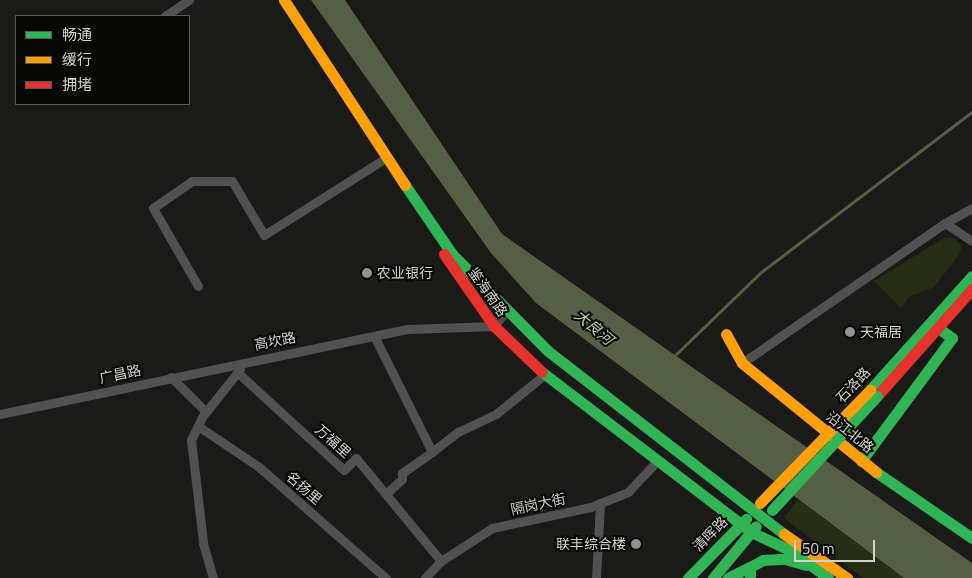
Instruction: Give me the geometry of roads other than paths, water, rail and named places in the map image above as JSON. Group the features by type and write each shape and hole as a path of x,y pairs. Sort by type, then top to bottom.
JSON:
{"main road":[{"name":"鉴海南路","path":"276,0 494,326 537,368 740,524 751,532 792,551 828,578"},
{"name":"鉴海南路","path":"284,0 383,160 452,254 506,311 548,351 762,511 848,578"},
{"name":"石洛路","path":"873,393 972,276"},
{"name":"石洛路","path":"762,511 873,393 938,328 972,290"},
{"path":"861,462 952,338 938,328"},
{"name":"沿江北路","path":"726,334 742,363 861,462 972,538"},
{"name":"清晖路","path":"688,578 740,524 762,511"},
{"name":"清晖路","path":"713,578 751,532 762,511"},
{"path":"728,578 750,572 762,560 785,559 814,568"}],"street":[{"path":"166,15 189,0"},
{"path":"198,286 153,208 192,181 232,181 264,234 383,160"},
{"path":"742,363 945,223 972,208"},
{"path":"945,223 972,241"},
{"path":"494,326 506,311"},
{"name":"高坎路","path":"213,578 203,542 193,473 191,440 206,412 246,361 408,329 494,326"},
{"path":"374,336 432,452"},
{"name":"广昌路","path":"0,414 246,361"},
{"name":"万福里","path":"237,372 344,470 356,458 441,562"},
{"path":"386,494 402,479 402,474 458,432 496,414 544,375"},
{"path":"171,377 206,412"},
{"name":"名扬里","path":"198,426 259,466 386,578"},
{"name":"隔岗大街","path":"425,578 441,562 492,528 600,503 628,492 657,461"},
{"path":"596,578 600,503"}],"water":[{"name":"大良河","path":"311,0 345,0 502,234 972,563 972,578 904,578 536,303 491,253"}],"waterway":[{"path":"673,357 761,272 972,112"}],"place":[{"name":"农业银行","path":"367,273"},
{"name":"天福居","path":"850,332"},
{"name":"联丰综合楼","path":"636,544"}]}
